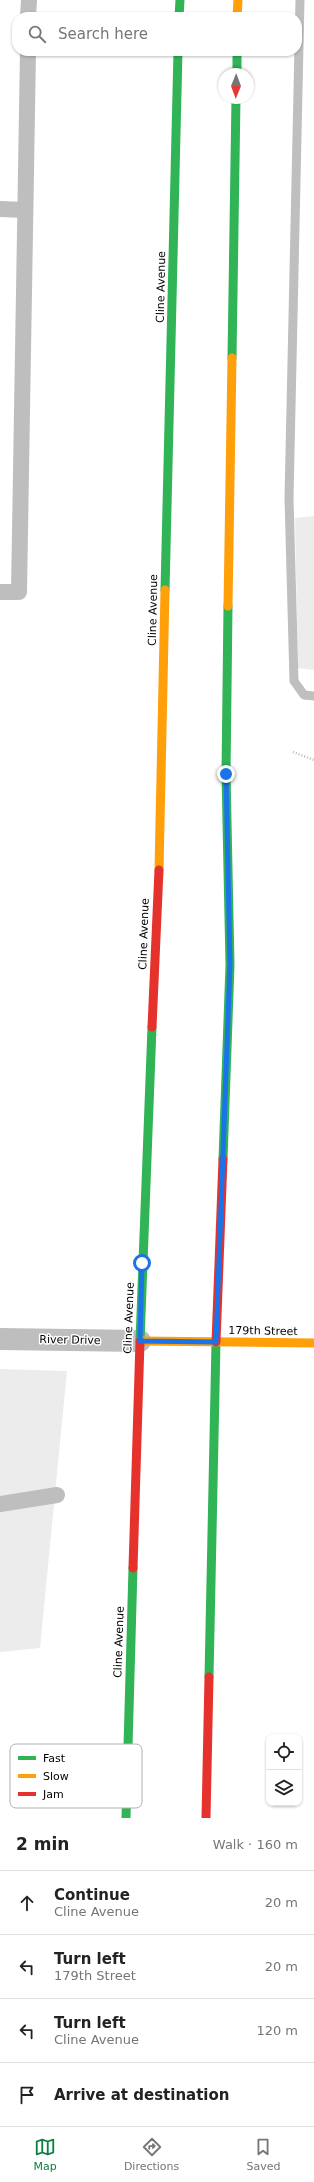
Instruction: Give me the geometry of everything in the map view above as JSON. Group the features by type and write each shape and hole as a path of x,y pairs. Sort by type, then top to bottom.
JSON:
{"main road":[{"path":"179,12 180,0"},
{"path":"237,12 238,0"},
{"name":"Cline Avenue","path":"128,1744 140,1341 159,863 178,56"},
{"path":"236,68 237,56"},
{"path":"206,1818 216,1342 230,965 226,774 236,104"},
{"name":"179th Street","path":"140,1341 314,1344"},
{"name":"Cline Avenue","path":"126,1808 126,1818"}],"street":[{"name":"River Drive","path":"0,1339 140,1341"}],"lane":[{"path":"28,0 28,12"},
{"path":"0,592 19,592 28,56"},
{"path":"0,210 25,210"},
{"path":"0,1504 57,1495"}],"path":[{"path":"293,752 314,760"}],"shaded area":[{"path":"314,516 314,670 298,668 295,518"},
{"path":"0,1369 67,1371 40,1648 0,1652"}],"waterway":[{"path":"300,0 300,12"},
{"path":"299,56 289,498 294,681 304,695 314,696"}],"traffic: fast":[{"path":"179,12 180,0"},
{"path":"165,590 178,56"},
{"path":"237,56 237,68"},
{"path":"232,358 236,104"},
{"path":"223,1159 230,965 226,774 228,606"},
{"path":"140,1341 152,1027"},
{"path":"209,1677 216,1342"},
{"path":"128,1744 133,1568"},
{"path":"126,1808 126,1818"}],"traffic: slow":[{"path":"237,12 238,0"},
{"path":"228,606 232,358"},
{"path":"159,870 165,590"},
{"path":"140,1341 314,1343"}],"traffic: jam":[{"path":"152,1027 159,870"},
{"path":"216,1342 223,1159"},
{"path":"133,1568 140,1341"},
{"path":"206,1818 209,1677"}],"route":[{"path":"142,1263 140,1341 216,1342 230,965 226,774"}]}
